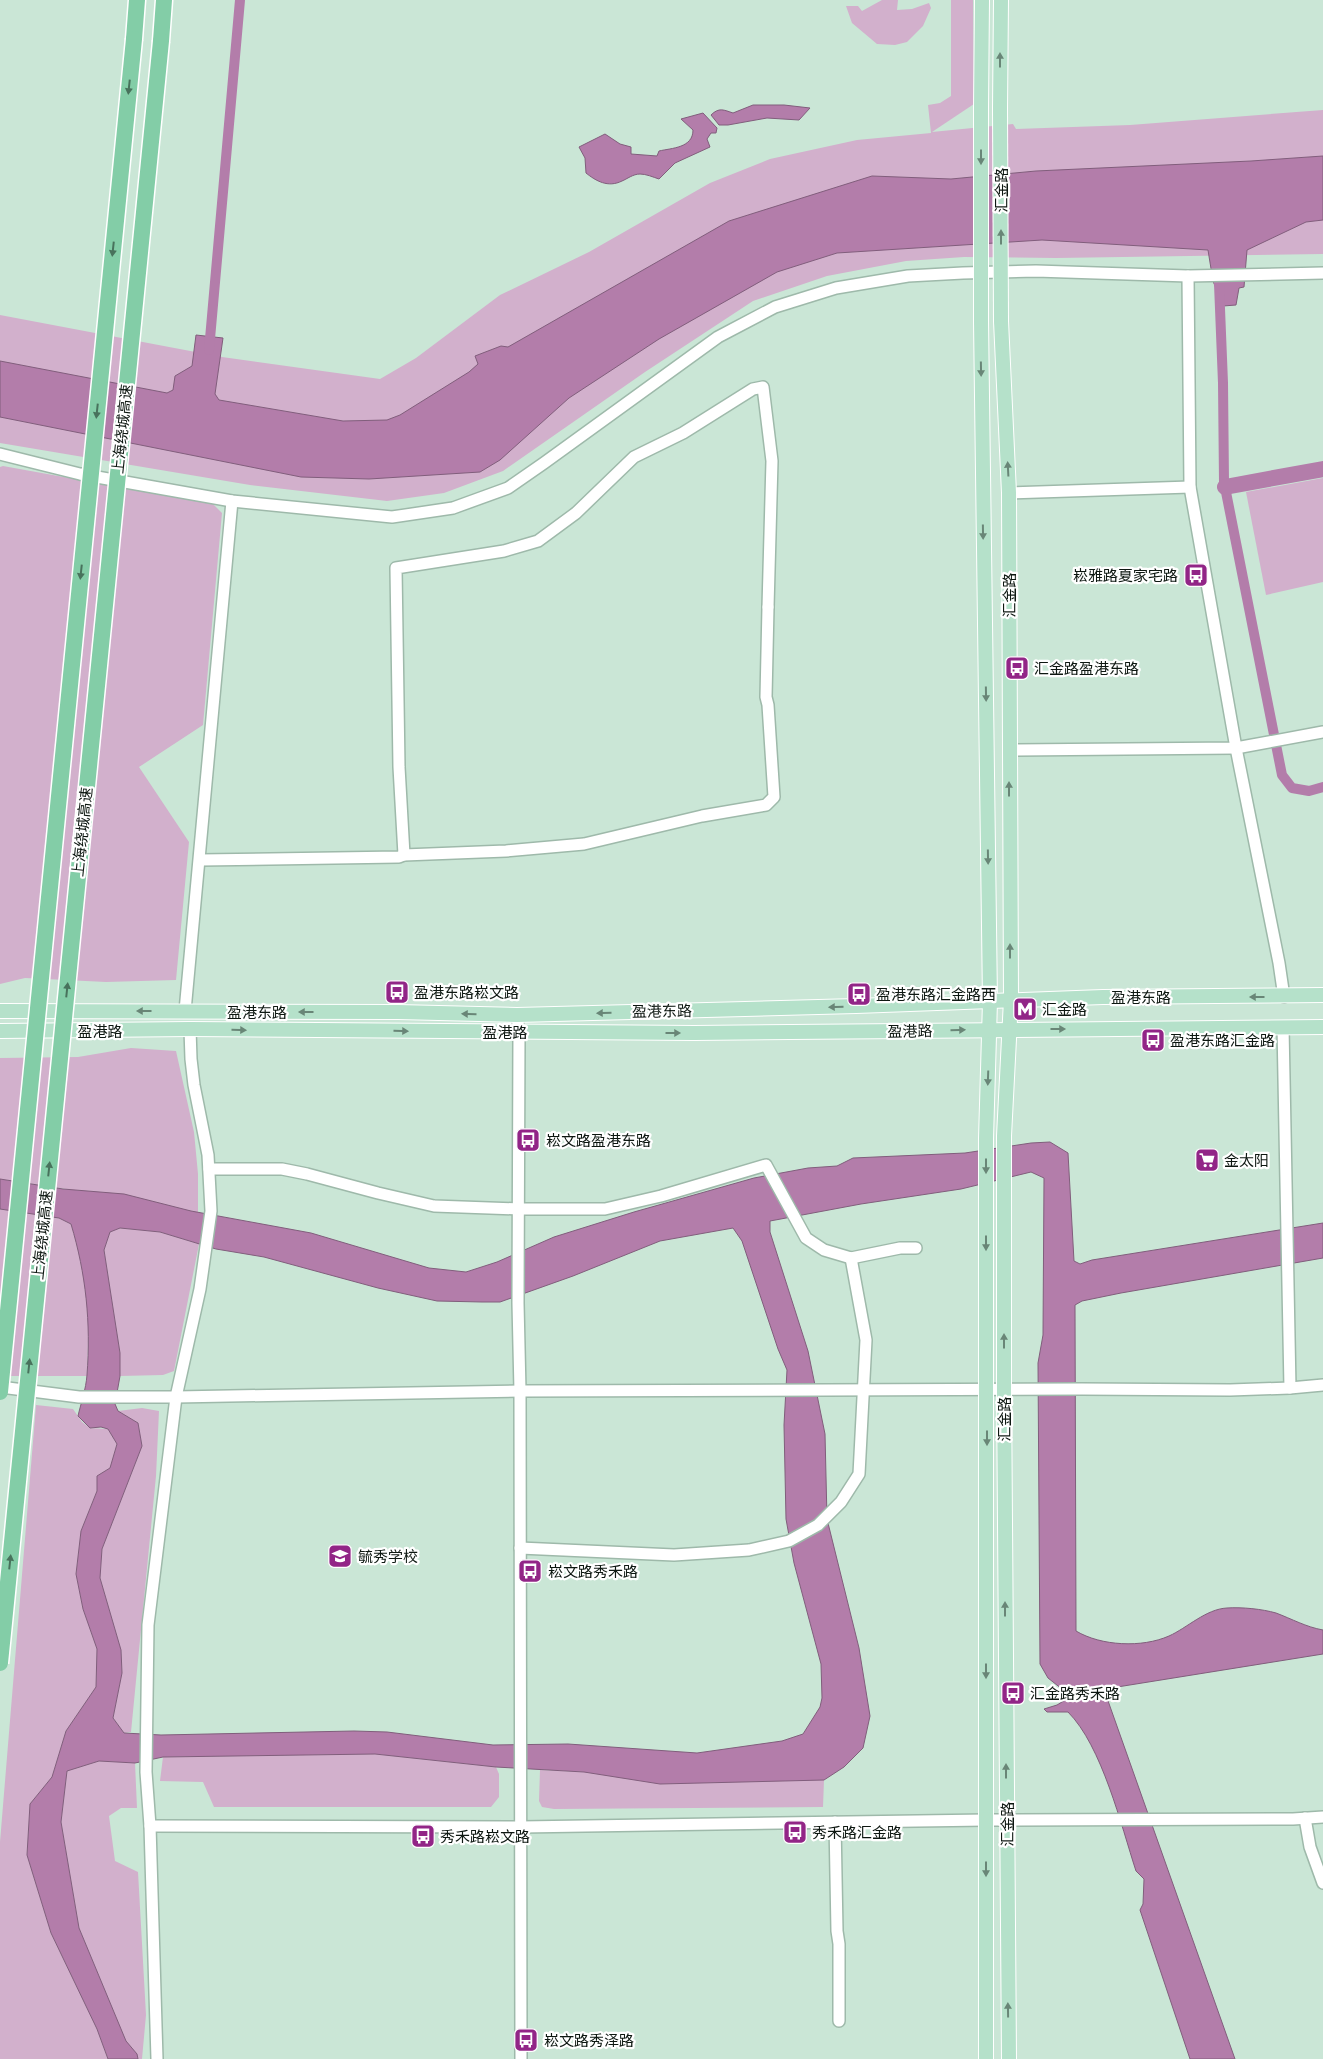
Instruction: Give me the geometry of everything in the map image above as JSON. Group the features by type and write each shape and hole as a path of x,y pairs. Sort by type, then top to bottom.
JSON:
{"highway":[{"name":"上海绕城高速","path":"0,1392 137,0"},
{"name":"上海绕城高速","path":"0,1663 164,0"}],"main road":[{"name":"汇金路","path":"982,0 980,321 990,1000 986,1138 986,2059"},
{"name":"汇金路","path":"1000,0 1001,321 1010,493 1009,750 1011,1000 1004,1136 1006,1820 1009,2059"},
{"name":"盈港东路","path":"0,1011 398,1012 517,1015 1113,997 1323,996"},
{"name":"盈港东路","path":"1010,1029 1323,1027"},
{"name":"盈港路","path":"0,1031 190,1029 694,1034 1010,1029"}],"street":[{"path":"0,454 80,474 232,500 392,517 453,508 508,488 718,337 775,307 836,288 908,276 963,273 1036,271 1188,276 1210,274 1323,273"},
{"path":"1188,276 1190,487 1236,748 1279,963 1284,997"},
{"path":"200,860 389,857 506,851 584,844 702,816 766,804 774,797 766,697 772,461 763,387 753,388 683,433 634,457 576,513 538,541 504,551 396,568 399,767 404,855"},
{"path":"1010,493 1190,487"},
{"path":"185,1011 232,500"},
{"path":"1009,750 1236,748 1323,732"},
{"path":"517,1015 519,1032 518,1303 520,1391 521,2059"},
{"path":"1283,1027 1290,1388"},
{"path":"157,2059 150,1826 146,1772 148,1625 176,1397 207,1252 211,1211 209,1169 203,1125 194,1085 190,1029"},
{"path":"209,1169 282,1169 434,1206 518,1209 605,1209 662,1196 766,1165 806,1238 824,1250 851,1258 900,1248 916,1248"},
{"path":"520,1548 674,1555 749,1550 789,1541 818,1525 841,1502 859,1474 866,1340 851,1258"},
{"path":"0,1387 79,1397 176,1397 520,1391 1230,1390 1323,1385"},
{"path":"150,1826 521,1827 1323,1817"},
{"path":"1306,1818 1310,1847 1323,1883"},
{"path":"835,1822 837,1932 839,1944 838,2021"}],"shaded area":[{"path":"882,0 898,0 897,10 912,9 929,3 931,8 923,26 907,42 895,45 877,44 852,23 846,6 858,6 862,11"},
{"path":"951,0 973,0 974,104 932,132 1013,124 1016,129 1130,125 1323,110 1323,254 1056,258 964,257 906,261 827,276 753,301 645,372 503,471 444,493 387,501 250,485 0,443 0,315 222,357 380,379 416,358 500,295 589,252 710,183 770,159 857,140 931,133 928,105 940,103 951,96"},
{"path":"753,105 784,105 810,108 799,120 767,118 719,125 711,115 719,110 733,113"},
{"path":"703,113 717,128 716,133 711,133 707,139 710,147 675,163 659,179 645,174 637,174 617,183 607,184 594,179 586,173 585,158 579,147 605,134 620,144 631,147 631,154 657,156 659,151 686,144 692,136 693,130 681,119"},
{"path":"1323,156 1323,220 1306,222 1247,250 1244,287 1239,288 1236,305 1223,306 1213,281 1208,250 1042,240 837,253 777,272 659,339 569,398 500,460 480,472 369,479 301,477 0,417 0,361 167,393 173,390 175,376 192,366 196,335 223,338 215,394 219,400 343,421 387,420 400,415 469,372 478,364 475,356 501,346 508,347 729,221 872,176 951,179 1036,171"},
{"path":"0,467 213,504 222,513 203,725 139,767 189,842 176,980 106,982 25,978 0,984"},
{"path":"1323,478 1323,582 1266,595 1246,492"},
{"path":"131,1048 176,1051 194,1132 198,1174 198,1213 86,1192 0,1179 0,1058 78,1057"},
{"path":"1050,1142 1068,1153 1074,1261 1080,1264 1092,1260 1323,1223 1323,1258 1121,1293 1082,1301 1075,1305 1076,1631 1097,1640 1134,1644 1169,1636 1204,1615 1219,1609 1233,1608 1276,1613 1323,1630 1323,1654 1111,1688 1107,1698 1235,2059 1190,2059 1140,1910 1143,1904 1144,1879 1136,1871 1101,1765 1080,1727 1068,1712 1047,1712 1044,1709 1057,1705 1067,1699 1067,1693 1048,1678 1040,1664 1038,1363 1043,1335 1044,1178 1031,1172 961,1189 861,1204 770,1221 770,1232 808,1351 825,1434 827,1519 859,1648 870,1716 863,1748 844,1767 824,1780 660,1784 584,1772 496,1767 375,1754 163,1757 135,1763 99,1761 67,1771 61,1822 79,1928 126,2041 137,2054 138,2059 108,2059 97,2029 51,1933 27,1855 30,1804 52,1777 66,1731 96,1687 97,1649 83,1609 76,1574 81,1531 97,1491 97,1476 110,1468 117,1444 108,1429 101,1427 90,1428 78,1416 87,1375 88,1318 84,1280 71,1224 59,1218 0,1209 0,1179 63,1189 124,1194 191,1211 311,1233 429,1268 466,1272 497,1262 554,1237 754,1178 808,1168 837,1166 853,1158 965,1153","holes":["120,1228 160,1232 216,1249 264,1257 378,1288 437,1301 500,1302 573,1276 660,1241 733,1228 742,1241 778,1349 787,1370 784,1425 786,1519 794,1563 821,1664 822,1698 820,1707 803,1734 782,1741 697,1753 568,1744 493,1745 387,1732 161,1735 124,1733 113,1718 122,1673 121,1650 100,1578 102,1549 142,1446 138,1423 118,1411 115,1404 120,1376 120,1353 104,1250 110,1232"]},
{"path":"0,1209 59,1218 71,1224 78,1248 89,1306 87,1376 0,1376"},
{"path":"119,1228 160,1232 199,1244 174,1371 163,1375 120,1376 120,1353 104,1250 110,1232"},
{"path":"36,1405 73,1409 82,1422 90,1428 108,1429 117,1444 110,1468 97,1476 97,1491 81,1531 76,1573 83,1609 97,1649 96,1687 66,1731 52,1777 30,1804 27,1855 51,1933 97,2029 108,2059 0,2059 0,1842"},
{"path":"142,1408 159,1411 156,1476 131,1732 124,1733 113,1718 122,1673 121,1650 100,1578 102,1549 142,1446 138,1423 118,1411"},
{"path":"375,1754 496,1767 499,1774 499,1797 491,1807 214,1807 203,1782 160,1781 163,1757"},
{"path":"99,1761 135,1763 137,1808 121,1808 109,1816 115,1861 138,1872 146,2015 142,2059 133,2059 79,1928 61,1822 67,1771"},
{"path":"540,1770 765,1780 824,1780 823,1807 554,1809 542,1807 539,1801"}],"waterway":[{"path":"209,350 240,0"},
{"path":"1219,284 1224,482 1282,775 1292,788 1309,791 1323,787"},
{"path":"1225,487 1323,469"}],"place":[{"name":"崧雅路夏家宅路","path":"1196,575"},
{"name":"汇金路盈港东路","path":"1017,668"},
{"name":"盈港东路崧文路","path":"397,992"},
{"name":"盈港东路汇金路西","path":"859,994"},
{"name":"汇金路","path":"1025,1009"},
{"name":"盈港东路汇金路","path":"1153,1040"},
{"name":"崧文路盈港东路","path":"528,1140"},
{"name":"金太阳","path":"1207,1160"},
{"name":"毓秀学校","path":"340,1556"},
{"name":"崧文路秀禾路","path":"530,1571"},
{"name":"汇金路秀禾路","path":"1013,1693"},
{"name":"秀禾路汇金路","path":"795,1832"},
{"name":"秀禾路崧文路","path":"423,1836"},
{"name":"崧文路秀泽路","path":"526,2040"}]}
